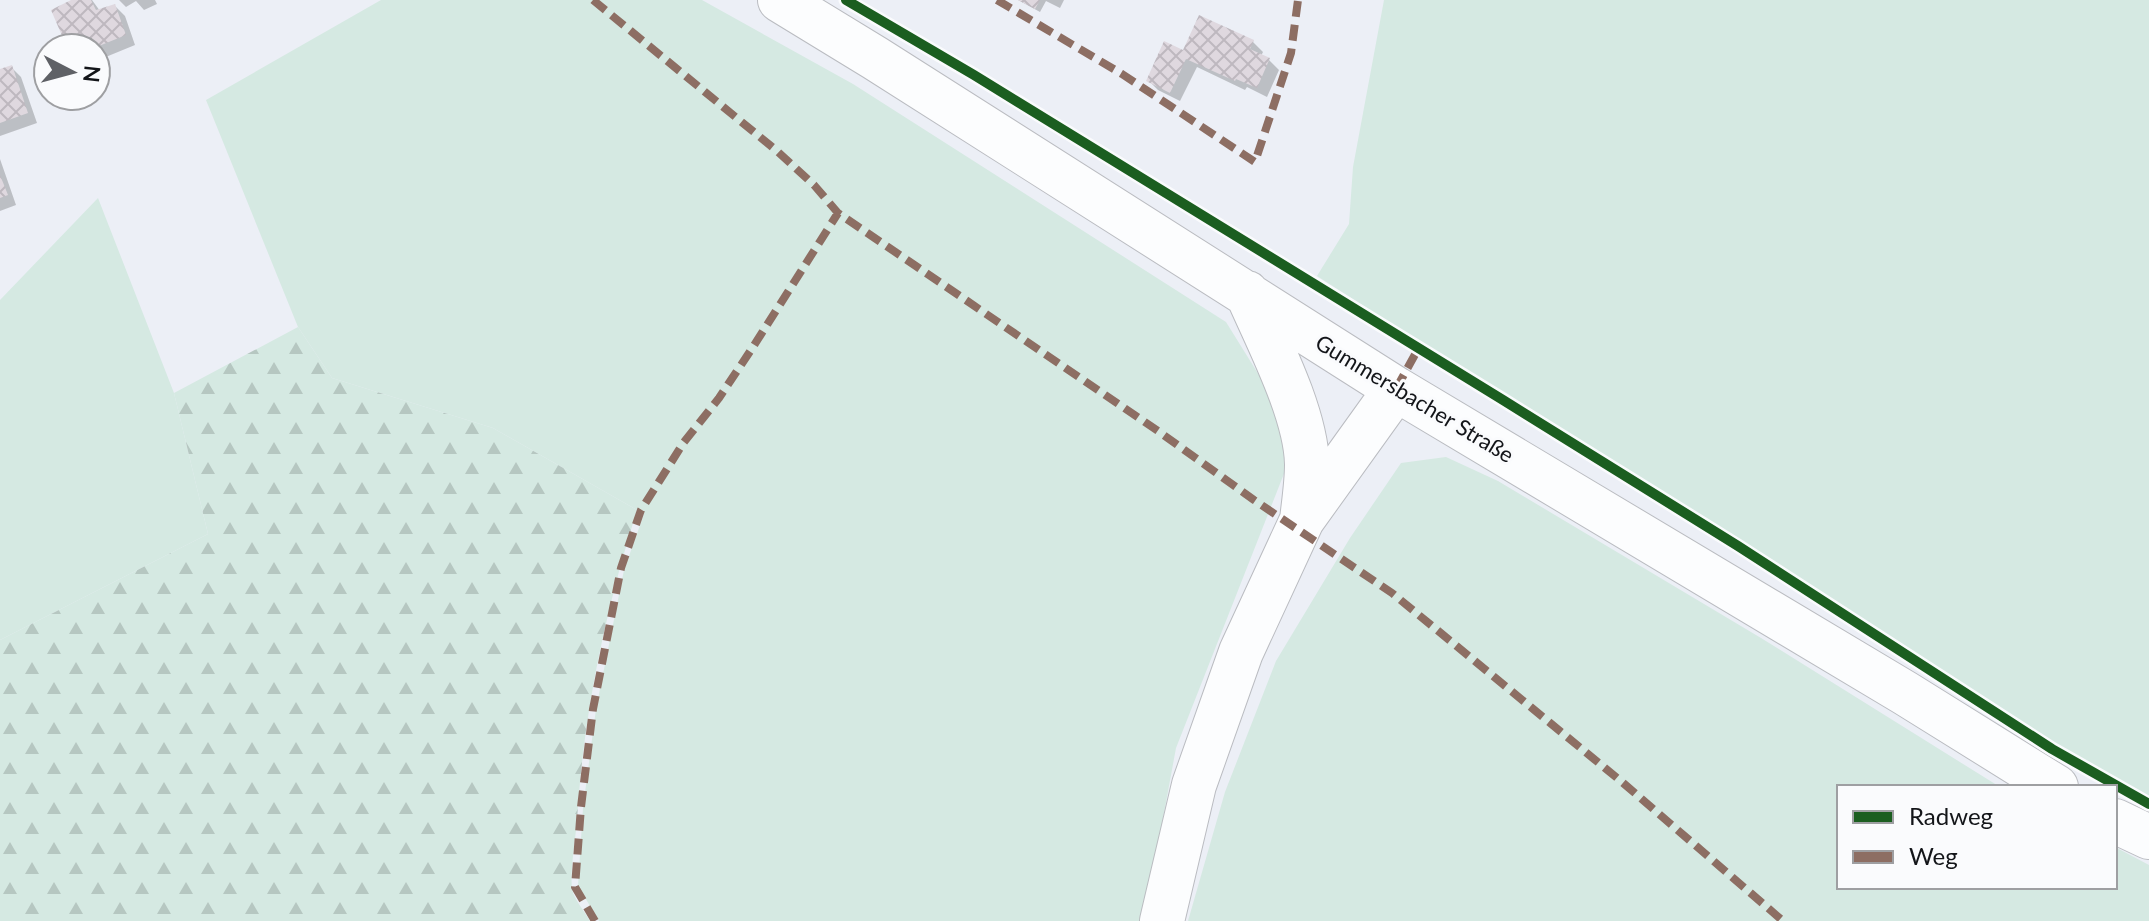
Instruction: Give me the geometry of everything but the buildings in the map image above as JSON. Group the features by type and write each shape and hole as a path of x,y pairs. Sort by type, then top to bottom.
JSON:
{"main road":[{"name":"Gummersbacher Straße","path":"780,0 1396,389 1905,693 2053,785"},
{"path":"1247,293 1302,429 1307,463 1302,520"},
{"path":"1162,921 1199,770 1241,652 1302,520 1396,389"},
{"path":"2117,822 2149,837"}],"green space":[{"path":"381,0 702,0 853,84 1226,322 1298,438 1176,748 1144,921 599,921 578,886 583,808 596,709 624,570 644,514 493,428 332,378 298,327 206,100"},
{"path":"1384,0 2149,0 2149,798 2099,774 1317,276 1349,224 1353,167"},
{"path":"98,198 174,393 208,534 0,640 0,300"},
{"path":"298,327 332,378 493,428 637,510 597,664 584,742 572,889 590,921 0,921 0,640 208,534 174,393"},
{"path":"1446,457 1498,481 1761,638 1997,785 1837,785 1837,889 2117,889 2117,848 2149,865 2149,921 1188,921 1225,792 1276,661 1350,538 1401,463"}],"marked path":[{"path":"593,0 777,151 814,185 838,213 1392,593 1622,782 1783,921"},
{"path":"997,0 1122,74 1255,162 1291,53 1298,0"},
{"path":"595,921 575,887 593,709 621,568 641,510 684,442 751,350 838,213"},
{"path":"1396,389 1418,349"}],"cycle path":[{"path":"846,0 974,75 1503,400 1738,546 2052,749 2115,785"},
{"path":"2117,786 2149,804"}]}
